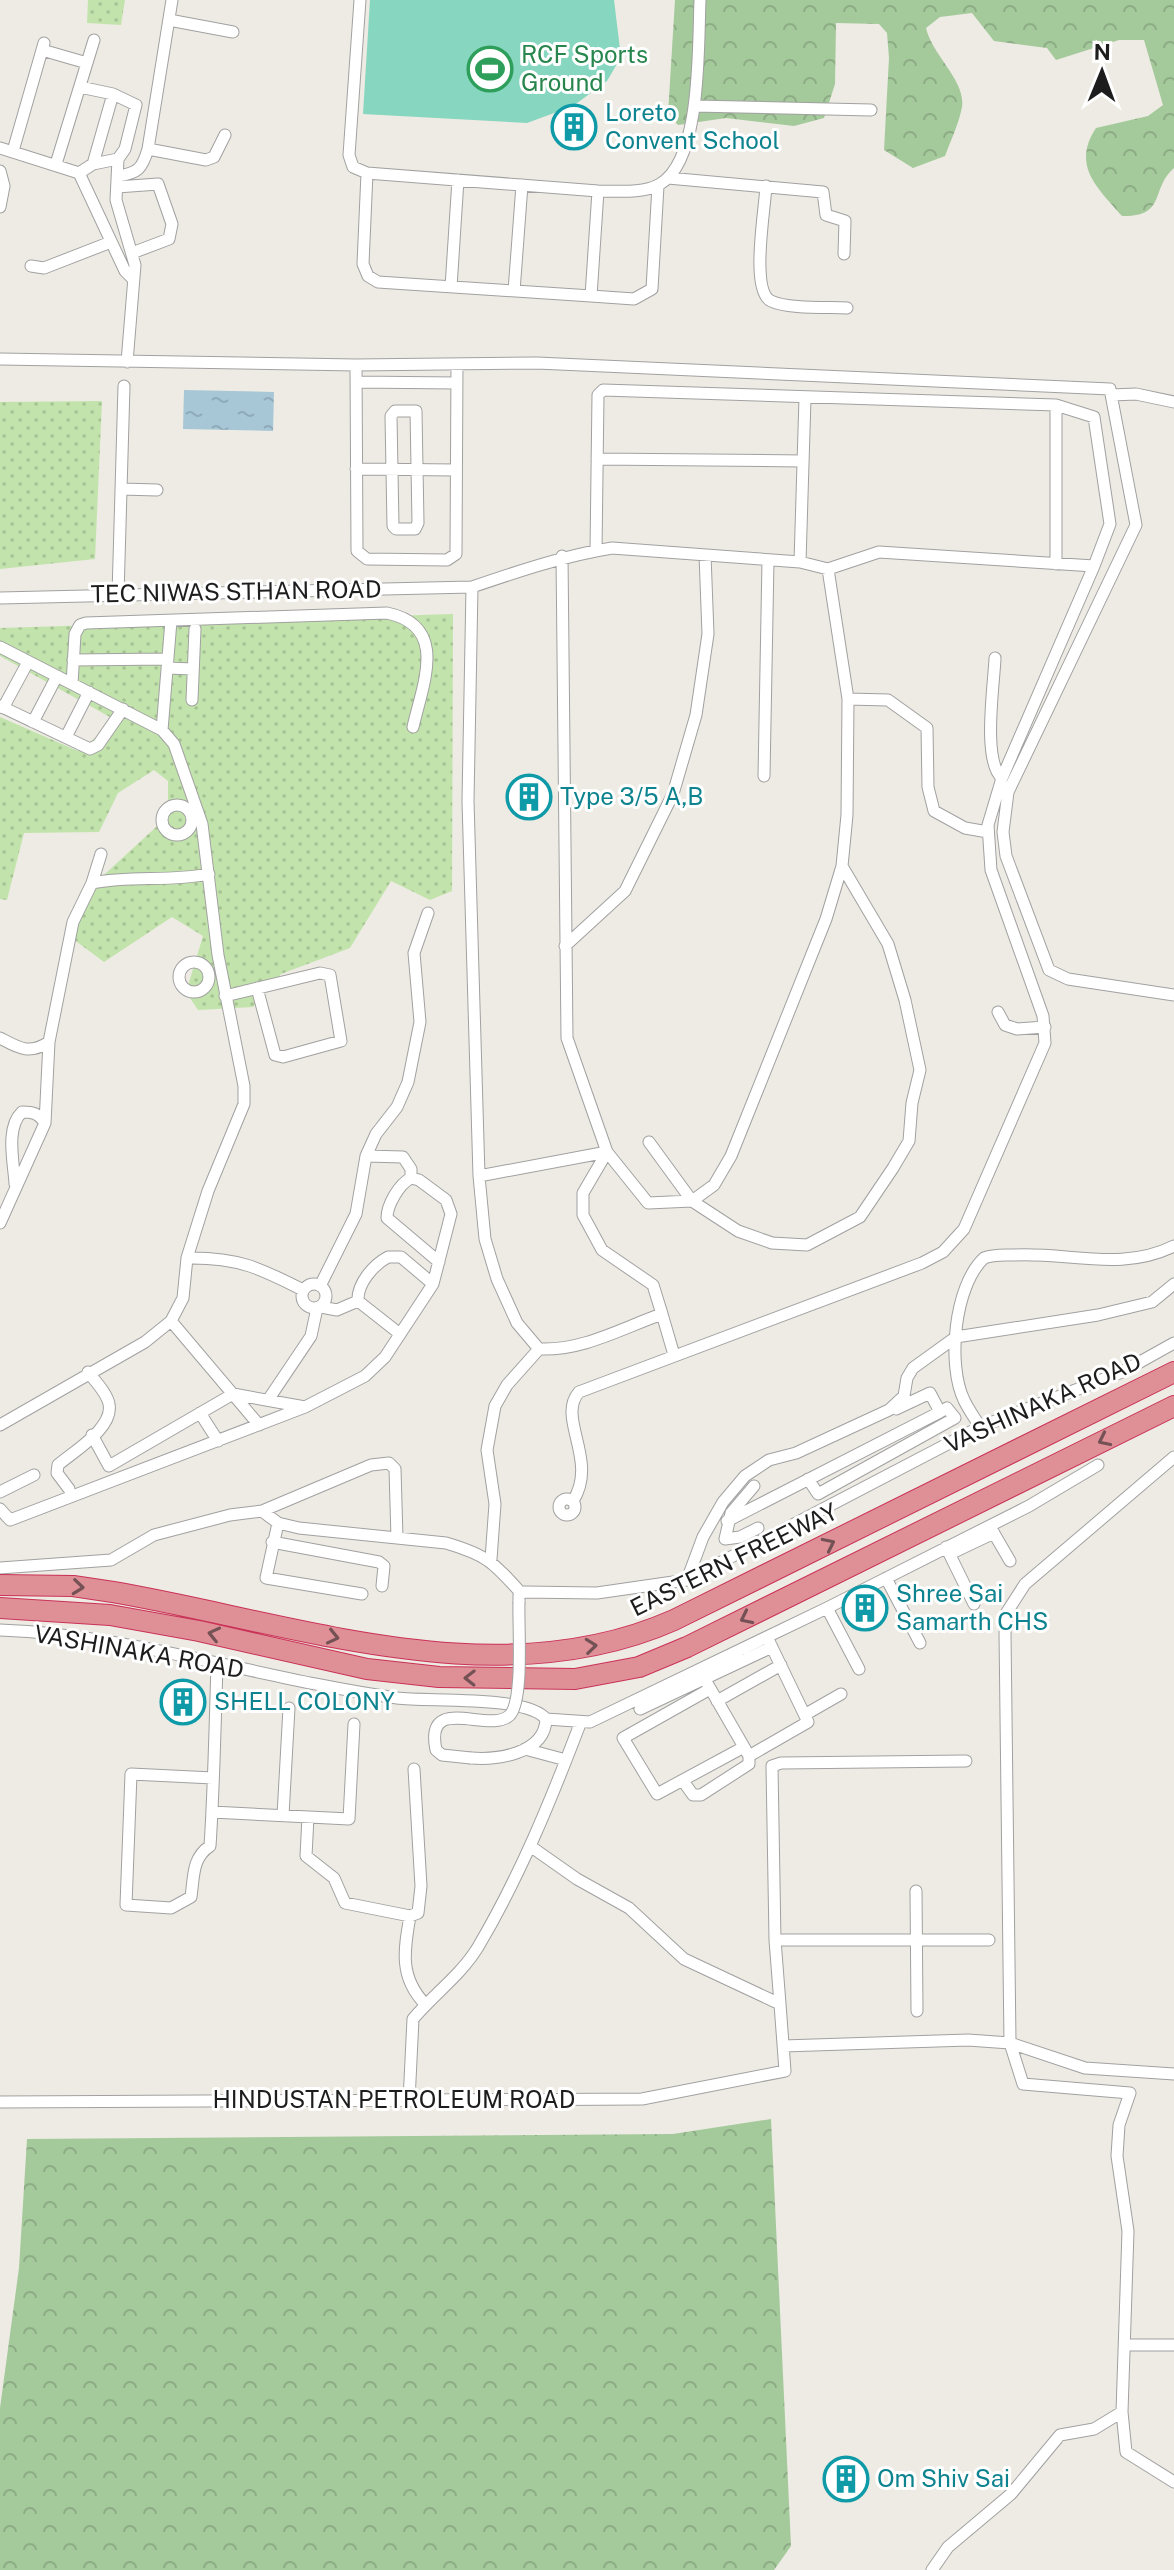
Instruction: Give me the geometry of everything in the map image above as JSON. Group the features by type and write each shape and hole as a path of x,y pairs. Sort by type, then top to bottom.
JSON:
{"highway":[{"name":"EASTERN FREEWAY","path":"0,1585 73,1586 113,1592 404,1651 478,1654 604,1645 674,1620 1174,1372"},
{"path":"0,1608 110,1615 401,1674 575,1679 610,1674 687,1647 1174,1406"}],"street":[{"path":"117,181 136,173 143,166 172,0"},
{"path":"360,0 349,155 353,167 367,173 598,191 636,191 658,186 678,163 694,106 700,0"},
{"path":"169,20 233,32"},
{"path":"56,164 94,40"},
{"path":"87,63 43,47 5,151 79,173 125,271 132,278"},
{"path":"80,87 113,94 136,105 125,149 118,159 117,181 119,211 135,265 127,362"},
{"path":"93,164 113,94"},
{"path":"694,106 871,110"},
{"path":"148,149 206,160 218,153 225,135"},
{"path":"79,173 93,164 118,159"},
{"path":"0,171 4,186 0,207"},
{"path":"367,173 363,264 368,276 378,282 634,299 643,298 652,289 658,186"},
{"path":"668,178 823,192 826,215 845,221 844,254"},
{"path":"451,287 458,180"},
{"path":"117,181 158,184 172,224 169,239 132,253"},
{"path":"514,291 522,185"},
{"path":"766,186 759,280 764,296 775,303 847,308"},
{"path":"591,296 598,191"},
{"path":"31,266 44,268 111,242"},
{"path":"0,359 356,365 537,363 1038,387 1106,386 1112,395 1136,525 1008,792 1003,832 1006,856 1049,970 1068,979 1174,995"},
{"path":"356,365 357,551 361,557 447,560 456,554 457,364"},
{"path":"356,382 457,383"},
{"path":"118,595 124,386"},
{"path":"573,1501 578,1490 582,1459 571,1418 574,1399 579,1392 943,1252 964,1229 1045,1043 1045,1027 991,870 988,832 1002,778 1110,524 1094,417 1056,405 603,390 598,395 596,551"},
{"path":"1112,395 1136,394 1174,402"},
{"path":"800,562 805,398"},
{"path":"1056,405 1056,564"},
{"path":"395,411 412,411 417,414 418,527 396,529 393,526 393,469 391,416 395,411"},
{"path":"597,459 803,461"},
{"path":"356,469 456,470"},
{"path":"121,489 157,490"},
{"name":"TEC NIWAS STHAN ROAD","path":"0,598 472,587 562,556 612,548 800,562 828,569"},
{"path":"562,556 567,1038 607,1152 648,1203 692,1201 714,1185 731,1156 826,919 842,866 847,815 848,699 828,569 856,556 879,552 1094,566"},
{"path":"565,946 625,891 673,794 696,715 708,634 705,555"},
{"path":"764,776 768,560"},
{"path":"472,587 468,801 479,1176 485,1239 497,1279 517,1323 539,1349 560,1350 584,1345 662,1314"},
{"path":"72,684 75,634 80,625 387,613 407,618 426,639 427,666 413,727"},
{"path":"162,730 171,621"},
{"path":"192,700 195,629"},
{"path":"0,647 162,730 174,744 209,874 218,955 244,1086 244,1104 208,1191 187,1258 183,1298 171,1321 145,1342 0,1425"},
{"path":"995,658 992,764 1002,778"},
{"path":"73,660 167,664 193,669"},
{"path":"28,662 1,707 93,749 123,709"},
{"path":"33,722 57,676"},
{"path":"66,737 89,692"},
{"path":"848,699 888,700 927,728 928,787 934,811 965,828 988,832"},
{"path":"0,1223 45,1123 49,1042 73,922 92,883 101,854"},
{"path":"649,1142 692,1201 738,1231 772,1243 807,1245 860,1217 909,1141 920,1070 905,1000 888,944 842,866"},
{"path":"92,883 209,874"},
{"path":"320,1286 356,1214 366,1156 376,1134 404,1095 418,1043 414,953 428,913"},
{"path":"218,955 202,963 193,961 184,965 179,979 188,991 257,988 320,973 330,975 341,1041 283,1057 275,1055 257,988"},
{"path":"202,963 210,975 203,989"},
{"path":"998,1012 1005,1025 1017,1029 1045,1027"},
{"path":"0,1038 22,1050 33,1051 49,1042"},
{"path":"16,1187 13,1127 17,1117 22,1112 31,1112 39,1114 45,1123"},
{"path":"479,1176 607,1152"},
{"path":"607,1152 583,1193 583,1215 602,1250 653,1285 674,1355"},
{"path":"366,1156 403,1157 411,1169 411,1178"},
{"path":"0,1509 10,1520 305,1407 365,1376 385,1357 433,1284 439,1262 451,1206 419,1180 411,1178 404,1182 392,1201 387,1218 439,1262"},
{"path":"980,1427 966,1405 955,1365 956,1337 966,1289 978,1263 988,1256 1034,1254 1111,1261 1155,1255 1174,1246"},
{"path":"400,1334 358,1301 357,1292 369,1274 388,1257 401,1257 433,1284"},
{"path":"187,1258 224,1258 248,1263 303,1290"},
{"path":"687,1580 703,1537 723,1502 745,1476 769,1460 796,1453 889,1410 904,1396 913,1368 956,1337 1152,1302 1174,1284"},
{"path":"303,1290 309,1285 320,1286"},
{"path":"268,1400 311,1336 319,1307 326,1296 320,1286"},
{"path":"303,1290 305,1305 337,1310 358,1301"},
{"path":"171,1321 259,1425"},
{"name":"VASHINAKA ROAD","path":"520,1598 597,1593 687,1580 980,1427 1122,1372 1174,1343"},
{"path":"491,1559 495,1504 487,1450 495,1406 507,1385 539,1349"},
{"path":"69,1489 57,1473 58,1465 106,1423 109,1401 88,1372"},
{"path":"808,1479 816,1494 821,1493 954,1421 928,1393 861,1426"},
{"path":"109,1466 233,1394 305,1407"},
{"path":"727,1521 886,1440 946,1411 966,1405"},
{"path":"200,1413 218,1441"},
{"path":"875,1419 886,1440"},
{"path":"92,1435 116,1481"},
{"path":"910,1445 919,1459"},
{"path":"1174,1457 1025,1584 1007,1612 1010,2043 1023,2084 1130,2093 1119,2125 1117,2156 1128,2231 1122,2412 1126,2452 1174,2482"},
{"path":"0,1568 111,1560 154,1535 230,1515 262,1511 371,1465 389,1463 395,1469 397,1538"},
{"path":"769,1642 806,1714 805,1724 659,1795 654,1793 623,1738 769,1642 827,1608 992,1529 1098,1465"},
{"path":"0,1492 34,1475"},
{"path":"754,1486 727,1521 725,1539 753,1530 754,1545"},
{"path":"821,1493 828,1506"},
{"path":"262,1511 278,1523 446,1543 491,1559 520,1598 517,1690 513,1711 508,1717 492,1723 456,1717 439,1724 435,1732 436,1750 442,1755 471,1758 508,1756 525,1749 540,1736 546,1719"},
{"path":"278,1523 265,1575 268,1579 362,1594"},
{"path":"992,1529 1010,1561"},
{"path":"272,1542 379,1562 384,1566 382,1586"},
{"path":"948,1550 974,1604"},
{"path":"886,1578 920,1643"},
{"path":"827,1608 859,1669"},
{"name":"VASHINAKA ROAD","path":"0,1630 70,1636 399,1698 499,1704 535,1711 546,1719 580,1724"},
{"path":"409,2101 413,2019 453,1980 478,1948 530,1846 580,1724 769,1642"},
{"path":"213,1778 131,1774 126,1905 171,1908 191,1897 196,1859 200,1851 210,1846 212,1812 217,1665"},
{"path":"717,1701 781,1665"},
{"path":"683,1781 693,1795 701,1795 749,1764 747,1752 707,1684"},
{"path":"640,1709 707,1684"},
{"path":"806,1714 841,1694"},
{"path":"283,1815 289,1708"},
{"path":"212,1812 349,1819 354,1724"},
{"path":"525,1749 566,1760"},
{"path":"966,1761 781,1763 772,1766 775,1940 783,2046 968,2040 1010,2043 1085,2068 1174,2074"},
{"path":"308,1817 306,1856 334,1878 345,1903 410,1916 418,1913 421,1886 414,1769"},
{"path":"530,1846 577,1879 629,1908 684,1959 780,2004"},
{"path":"916,1891 917,2011"},
{"path":"410,1916 402,1960 415,1993 425,2004"},
{"path":"775,1940 989,1940"},
{"name":"HINDUSTAN PETROLEUM ROAD","path":"0,2102 642,2099 785,2071 783,2046"},
{"path":"1125,2345 1174,2345"},
{"path":"932,2570 948,2547 1011,2494 1060,2435 1094,2429 1122,2412"}],"green space":[{"path":"88,0 125,0 121,25 87,23"},
{"name":"RCF Sports Ground","path":"370,0 614,0 621,57 607,81 573,106 527,123 363,114"},
{"path":"675,0 1174,0 1174,168 1162,184 1152,207 1136,215 1122,216 1097,186 1087,165 1086,154 1096,128 1148,116 1163,105 1144,40 1119,40 1056,60 1047,48 994,41 972,13 940,17 926,28 962,97 959,119 945,156 913,168 884,150 889,58 887,33 879,24 836,23 835,84 824,118 794,126 726,118 678,125 668,114"},
{"path":"102,401 95,559 0,569 0,402"},
{"path":"453,614 452,891 430,900 391,881 350,948 281,974 253,1007 198,1010 186,992 203,936 172,917 104,962 73,939 80,897 168,816 168,781 154,770 118,793 99,832 24,833 7,900 0,899 0,717 78,751 117,721 0,656 0,628"},
{"path":"771,2119 791,2546 774,2570 0,2570 0,2408 19,2268 27,2139 673,2134"}],"water":[{"path":"184,390 274,392 273,431 183,429"}],"place":[{"name":"RCF Sports Ground","path":"490,69"},
{"name":"Loreto Convent School","path":"574,127"},
{"name":"Type 3/5 A,B","path":"529,797"},
{"name":"Shree Sai Samarth CHS","path":"865,1608"},
{"name":"SHELL COLONY","path":"183,1702"},
{"name":"Om Shiv Sai","path":"846,2479"}]}
